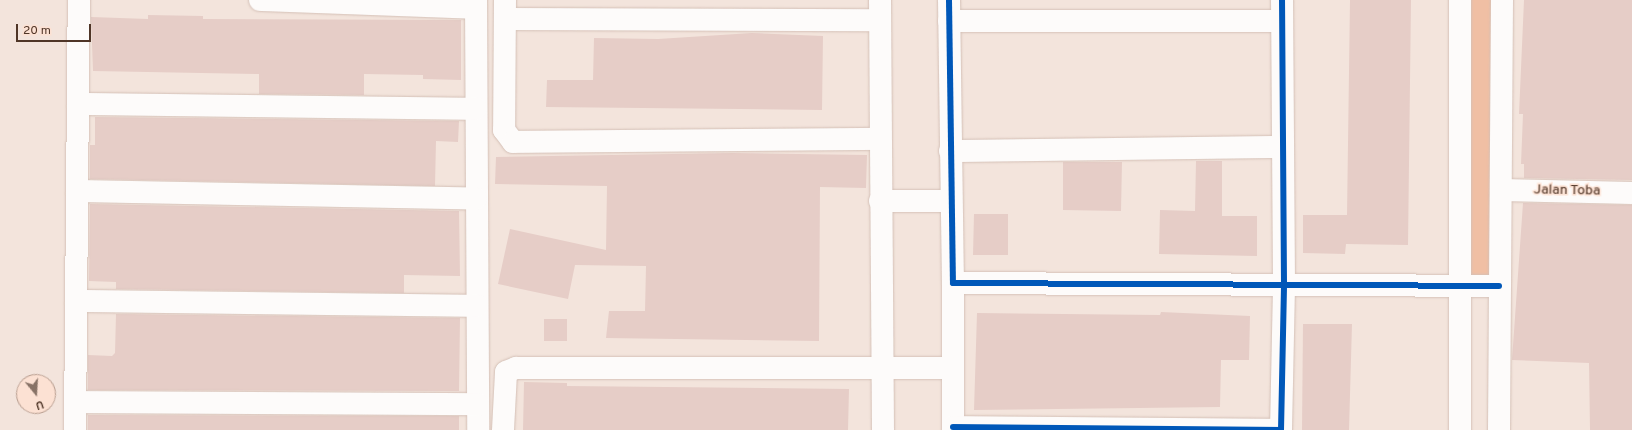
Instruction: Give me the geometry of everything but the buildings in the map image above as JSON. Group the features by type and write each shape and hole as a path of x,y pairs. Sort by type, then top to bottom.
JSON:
{"street":[{"path":"75,430 79,0"},
{"path":"260,0 476,4 478,430"},
{"path":"1460,0 1460,430"},
{"path":"1499,430 1499,286 1502,190 1502,0"},
{"path":"880,139 513,142 504,130 505,9 880,10 880,139 880,201 883,430"},
{"path":"949,10 1282,10 1281,147 1284,283 1281,430 953,428 953,283 950,201 949,10"},
{"path":"78,104 476,109"},
{"path":"950,151 1281,147"},
{"name":"Jalan Toba","path":"1502,190 1632,193"},
{"path":"77,191 476,200"},
{"path":"880,201 950,201"},
{"path":"953,283 1284,283 1499,286"},
{"path":"76,301 477,306"},
{"path":"503,430 506,372 516,368 952,368"},
{"path":"75,402 478,404"}],"shaded area":[{"path":"1459,0 1501,0 1499,286 1460,286"}],"cycle path":[{"path":"949,0 953,283 1499,286"},
{"path":"953,427 1281,430 1284,283 1282,0"}]}
